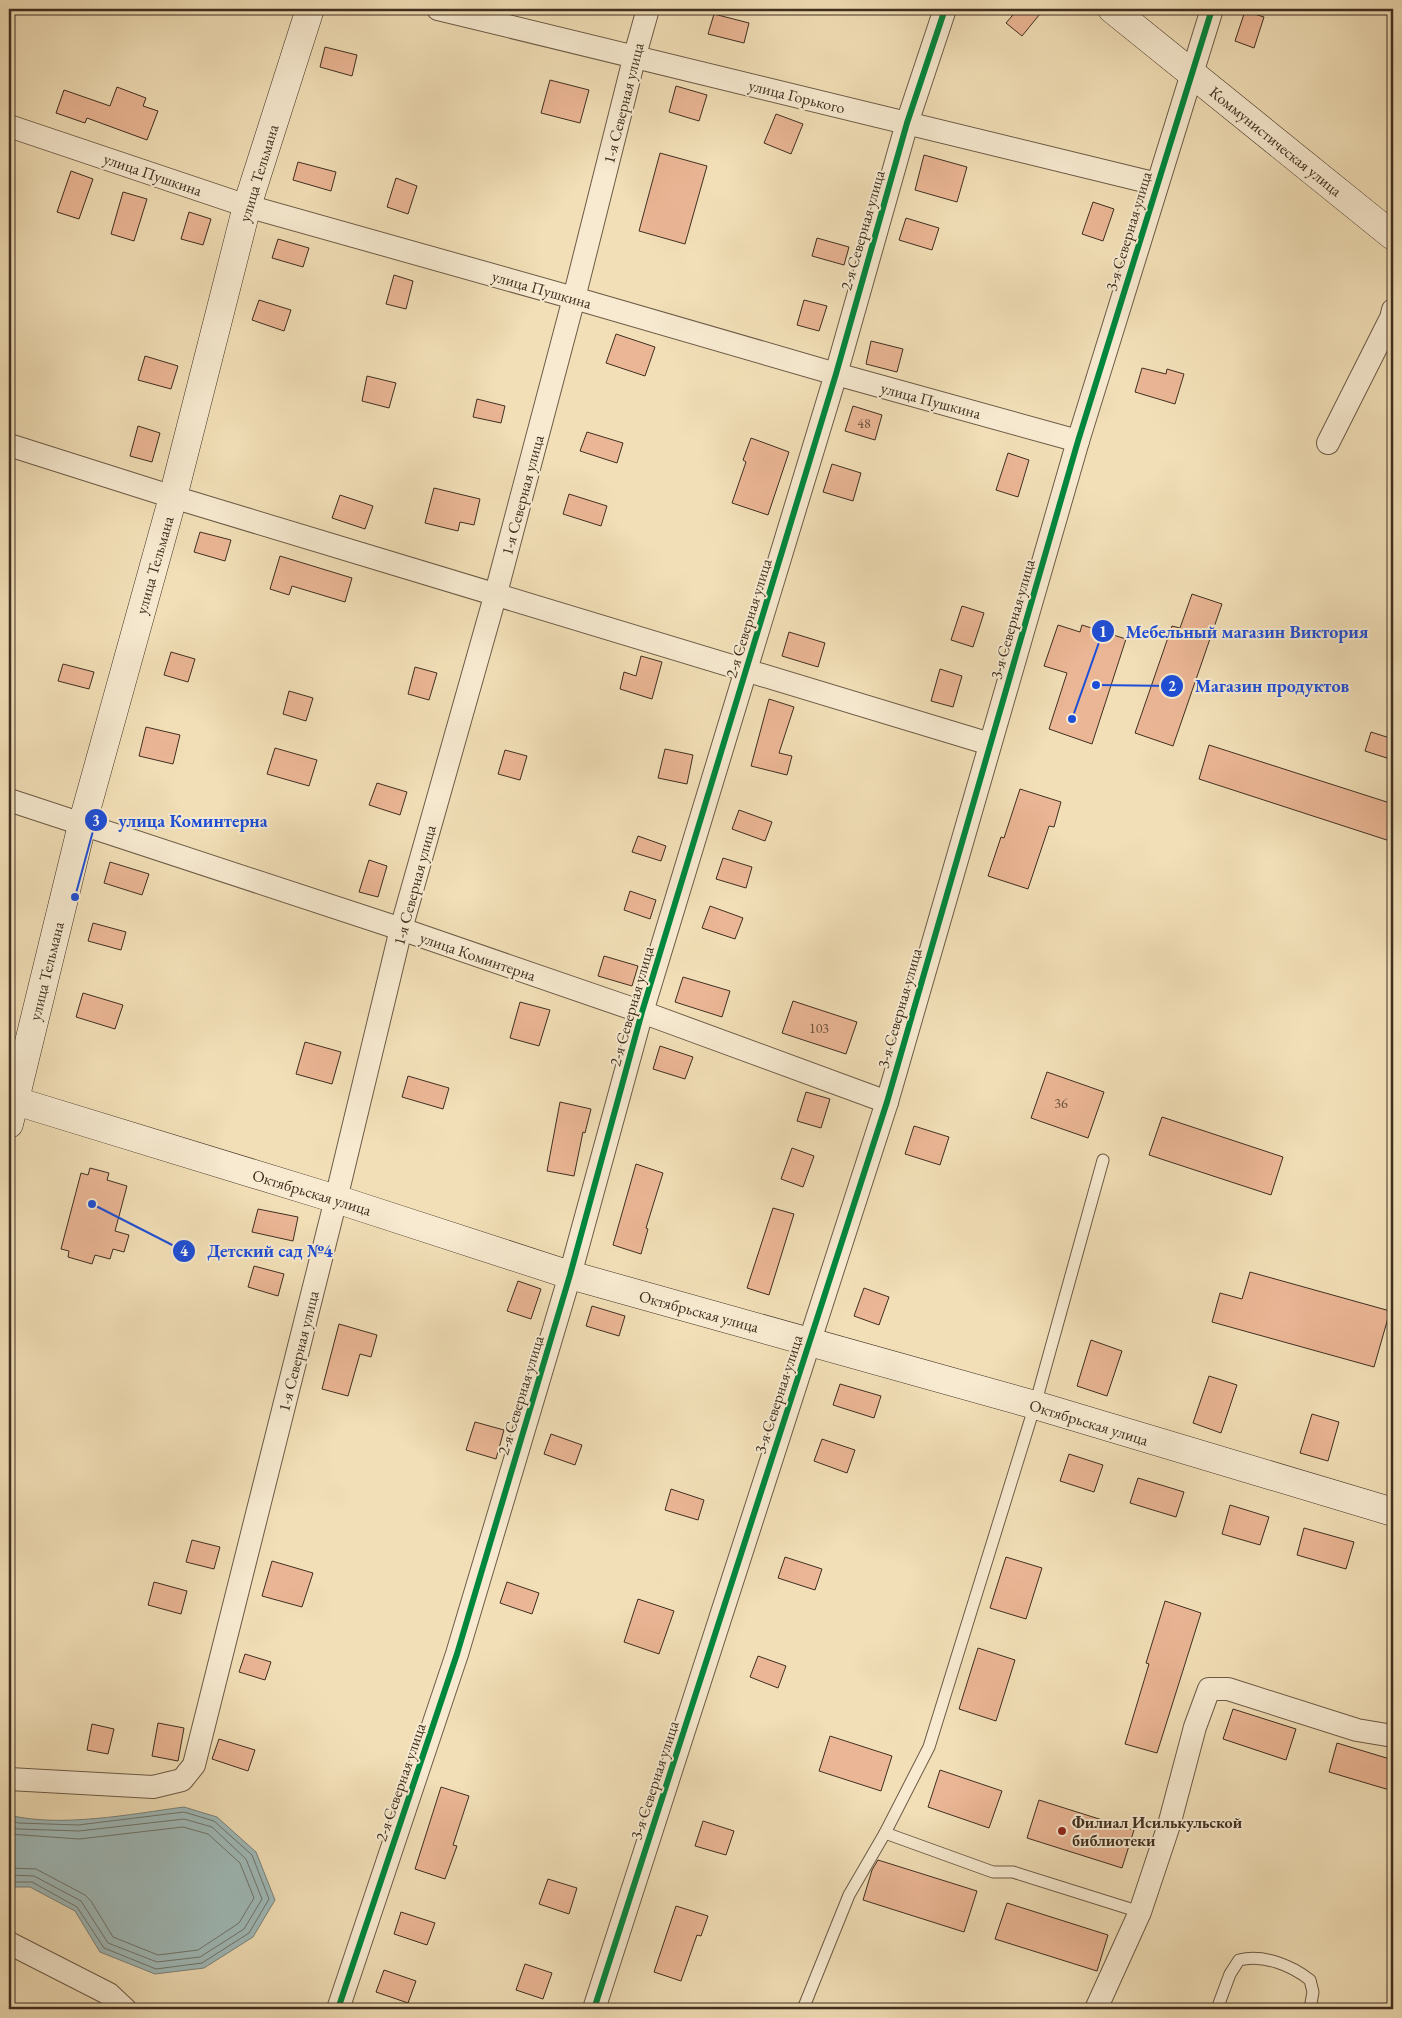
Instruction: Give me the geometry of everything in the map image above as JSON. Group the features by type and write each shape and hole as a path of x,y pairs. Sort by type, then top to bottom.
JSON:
{"street":[{"name":"улица Тельмана","path":"10,1108 82,825 173,497 247,206 310,9"},
{"name":"1-я Северная улица","path":"9,1779 153,1787 182,1780 194,1765 336,1199 401,929 496,593 648,9"},
{"name":"2-я Северная улица","path":"338,2009 457,1654 570,1275 642,1012 836,374 907,124 945,9"},
{"name":"Коммунистическая улица","path":"1112,9 1393,236"},
{"name":"3-я Северная улица","path":"594,2009 887,1102 1078,441 1212,9"},
{"name":"улица Горького","path":"451,10 907,124 1157,184"},
{"name":"улица Пушкина","path":"9,126 247,206 1078,441"},
{"path":"1328,443 1391,318 1393,310"},
{"path":"9,445 173,497 496,593 746,671 990,744"},
{"name":"улица Коминтерна","path":"9,800 401,929 642,1012 887,1102"},
{"name":"Октябрьская улица","path":"10,1108 336,1199 570,1275 1035,1405 1393,1512"},
{"path":"1096,2009 1140,1912 1169,1825 1195,1726 1209,1689 1228,1689 1357,1730 1393,1736"},
{"path":"9,1943 109,1994 125,2009"}],"lane":[{"path":"803,2009 849,1895 886,1833 929,1747 1035,1405 1103,1160"},
{"path":"886,1833 993,1872 1013,1872 1140,1912"},
{"path":"1218,2009 1230,1974 1239,1960 1251,1957 1265,1959 1298,1970 1310,1980 1313,1992 1310,2009"}],"water":[{"path":"184,1807 217,1817 256,1852 275,1900 253,1937 204,1968 155,1974 100,1952 75,1911 30,1887 9,1887 9,1815 29,1819 96,1819"}],"building":[{"path":"1018,9 1044,9 1022,36 1006,23"},
{"path":"1245,11 1264,17 1254,48 1235,41"},
{"path":"714,14 749,23 744,43 708,34"},
{"path":"325,47 357,55 352,76 320,67"},
{"path":"550,80 589,90 580,123 541,113"},
{"path":"676,86 707,95 699,121 669,112"},
{"path":"117,87 146,98 143,106 158,111 147,140 87,118 85,123 56,113 64,90 110,106"},
{"path":"776,114 803,124 791,154 764,143"},
{"path":"660,153 707,166 685,244 639,231"},
{"path":"924,155 967,167 957,202 915,190"},
{"path":"298,162 336,172 331,191 293,180"},
{"path":"71,171 93,179 79,219 57,212"},
{"path":"396,178 417,186 408,214 387,207"},
{"path":"123,192 147,199 134,241 111,234"},
{"path":"1093,202 1114,209 1103,241 1082,234"},
{"path":"189,212 211,219 203,245 181,239"},
{"path":"906,218 939,228 932,250 899,240"},
{"path":"817,238 849,247 844,265 812,256"},
{"path":"278,239 309,248 303,267 272,258"},
{"path":"394,275 413,281 406,309 386,304"},
{"path":"259,300 291,310 284,331 252,320"},
{"path":"804,300 827,306 819,331 797,325"},
{"path":"616,334 655,347 645,376 606,363"},
{"path":"871,341 903,349 897,372 866,364"},
{"path":"145,356 178,366 171,389 138,380"},
{"path":"1142,368 1166,374 1167,369 1184,374 1175,404 1135,392"},
{"path":"367,376 396,383 389,408 362,401"},
{"path":"477,399 505,406 501,423 473,417"},
{"path":"853,406 882,415 875,440 845,431"},
{"path":"138,426 160,433 152,462 130,456"},
{"path":"587,432 623,443 617,463 580,451"},
{"path":"751,438 789,452 768,515 732,503 746,462 743,460"},
{"path":"1008,453 1029,460 1018,497 996,490"},
{"path":"832,464 861,473 853,501 823,492"},
{"path":"434,488 480,499 474,525 460,522 458,531 425,523"},
{"path":"569,494 607,506 601,526 563,514"},
{"path":"340,495 373,506 365,529 332,518"},
{"path":"200,532 231,540 225,561 194,552"},
{"path":"280,556 352,578 345,602 292,586 289,595 270,589"},
{"path":"1192,594 1222,604 1173,746 1135,733 1172,626 1180,628"},
{"path":"962,606 984,613 973,647 951,640"},
{"path":"1058,625 1080,632 1082,625 1126,639 1092,744 1049,729 1067,673 1044,666"},
{"path":"789,632 825,643 818,667 782,656"},
{"path":"171,652 195,659 188,682 164,675"},
{"path":"641,656 662,662 652,699 620,689 624,672 636,676"},
{"path":"63,664 94,672 89,689 58,681"},
{"path":"415,667 437,673 429,700 408,694"},
{"path":"940,669 962,676 953,707 931,701"},
{"path":"289,691 313,698 306,721 283,714"},
{"path":"769,699 794,707 779,753 792,756 787,775 751,766"},
{"path":"146,727 180,735 173,764 139,756"},
{"path":"1371,732 1393,739 1393,760 1365,751"},
{"path":"1209,745 1393,804 1393,842 1199,779"},
{"path":"275,748 317,760 309,786 267,774"},
{"path":"665,749 693,755 687,784 658,778"},
{"path":"505,750 527,756 520,780 498,774"},
{"path":"377,783 407,792 400,815 369,805"},
{"path":"1020,789 1061,802 1054,827 1049,826 1028,889 988,876 1001,837 1004,838"},
{"path":"739,810 772,822 765,841 732,829"},
{"path":"638,836 666,846 661,861 632,852"},
{"path":"723,858 752,867 746,888 716,879"},
{"path":"369,860 387,866 378,897 359,892"},
{"path":"110,862 149,874 142,895 104,883"},
{"path":"630,891 656,900 650,919 624,910"},
{"path":"710,906 743,918 735,939 702,928"},
{"path":"93,923 126,932 121,950 88,941"},
{"path":"604,956 638,966 632,986 598,976"},
{"path":"683,977 730,991 722,1017 675,1002"},
{"path":"83,993 123,1005 115,1029 76,1017"},
{"path":"793,1001 857,1022 846,1054 782,1033"},
{"path":"520,1002 550,1010 539,1046 510,1038"},
{"path":"305,1042 341,1052 332,1084 296,1074"},
{"path":"660,1046 693,1057 685,1079 653,1069"},
{"path":"1047,1072 1104,1092 1088,1138 1031,1118"},
{"path":"408,1076 449,1088 443,1109 402,1097"},
{"path":"806,1092 830,1099 821,1128 797,1121"},
{"path":"560,1102 591,1109 585,1133 583,1132 574,1176 547,1171"},
{"path":"1162,1117 1283,1157 1271,1195 1149,1155"},
{"path":"914,1126 949,1137 940,1165 905,1154"},
{"path":"792,1148 814,1156 803,1187 781,1179"},
{"path":"636,1164 663,1173 646,1228 648,1229 641,1254 613,1245"},
{"path":"90,1168 109,1173 107,1180 127,1186 115,1231 129,1235 124,1252 113,1249 110,1259 95,1255 92,1264 68,1257 69,1251 61,1249 81,1173 88,1175"},
{"path":"773,1208 794,1214 769,1295 747,1288"},
{"path":"258,1209 298,1217 293,1241 252,1232"},
{"path":"254,1266 284,1274 278,1296 248,1287"},
{"path":"1250,1272 1390,1311 1374,1367 1212,1322 1220,1293 1242,1299"},
{"path":"518,1281 541,1289 531,1319 507,1311"},
{"path":"864,1288 889,1297 879,1325 854,1316"},
{"path":"592,1306 625,1316 619,1336 586,1326"},
{"path":"339,1324 377,1335 371,1357 360,1354 348,1396 322,1389"},
{"path":"1091,1340 1122,1351 1107,1396 1077,1386"},
{"path":"1209,1376 1237,1385 1221,1433 1193,1423"},
{"path":"840,1384 881,1396 874,1418 833,1405"},
{"path":"1312,1414 1339,1422 1328,1461 1300,1453"},
{"path":"475,1422 504,1430 496,1459 466,1450"},
{"path":"551,1434 582,1445 575,1465 544,1454"},
{"path":"822,1439 855,1450 847,1473 814,1461"},
{"path":"1069,1454 1103,1465 1094,1492 1060,1481"},
{"path":"1138,1478 1184,1492 1176,1517 1130,1503"},
{"path":"671,1489 704,1500 698,1520 665,1510"},
{"path":"1230,1505 1269,1517 1260,1545 1222,1534"},
{"path":"1304,1528 1354,1542 1346,1569 1297,1555"},
{"path":"192,1540 220,1547 214,1569 186,1562"},
{"path":"785,1557 822,1569 815,1590 778,1578"},
{"path":"1006,1557 1042,1568 1026,1619 990,1608"},
{"path":"272,1561 313,1573 302,1607 262,1596"},
{"path":"154,1582 187,1591 181,1614 148,1605"},
{"path":"507,1582 539,1593 532,1614 500,1603"},
{"path":"638,1599 674,1611 659,1654 624,1642"},
{"path":"1165,1601 1201,1613 1157,1753 1125,1744 1149,1664 1146,1663"},
{"path":"978,1648 1015,1660 996,1721 959,1709"},
{"path":"245,1654 271,1662 265,1680 239,1672"},
{"path":"758,1656 786,1666 778,1688 750,1677"},
{"path":"1233,1709 1296,1729 1286,1760 1223,1739"},
{"path":"158,1723 184,1728 178,1761 152,1756"},
{"path":"92,1724 114,1729 108,1754 87,1750"},
{"path":"830,1736 892,1756 881,1791 819,1771"},
{"path":"219,1739 255,1750 248,1771 212,1759"},
{"path":"1337,1743 1393,1760 1393,1791 1329,1772"},
{"path":"940,1770 1002,1791 989,1828 928,1807"},
{"path":"441,1787 469,1796 453,1845 457,1846 445,1879 415,1869"},
{"path":"1039,1800 1134,1830 1122,1868 1027,1838"},
{"path":"703,1821 734,1831 726,1855 695,1846"},
{"path":"878,1860 977,1891 964,1932 863,1900 872,1870"},
{"path":"548,1879 577,1888 569,1914 539,1904"},
{"path":"1007,1903 1108,1935 1097,1971 995,1939"},
{"path":"676,1906 708,1916 701,1936 697,1935 681,1981 654,1972"},
{"path":"401,1912 435,1923 427,1945 394,1934"},
{"path":"525,1964 552,1973 543,1999 516,1990"},
{"path":"384,1970 416,1981 408,2003 376,1992"}],"cycle path":[{"path":"338,2009 457,1654 570,1275 642,1012 836,374 907,123 945,9"},
{"path":"594,2009 887,1102 1078,441 1212,9"}],"place":[{"name":"Магазин продуктов","path":"1096,685"},
{"name":"Мебельный магазин Виктория","path":"1072,719"},
{"name":"улица Коминтерна","path":"75,897"},
{"name":"Детский сад №4","path":"92,1204"},
{"name":"Филиал Исилькульской библиотеки","path":"1062,1831"}]}
